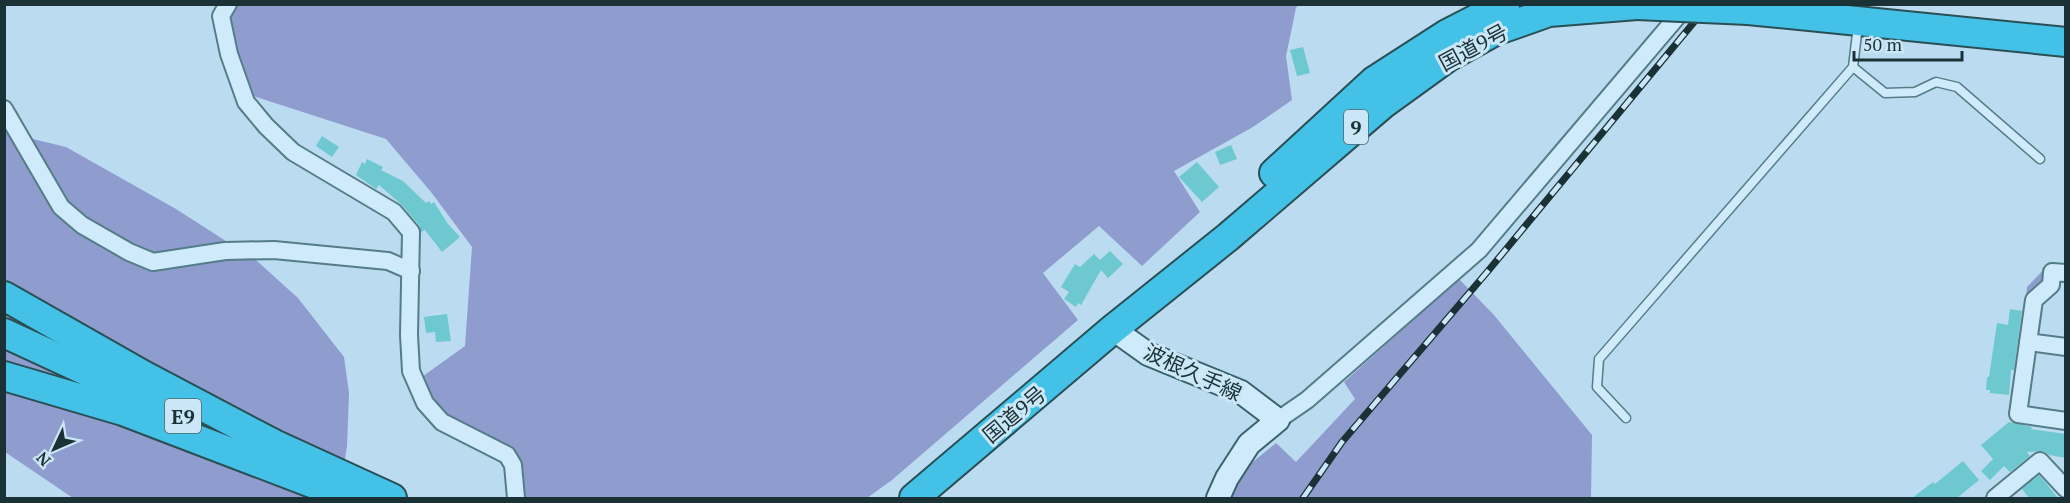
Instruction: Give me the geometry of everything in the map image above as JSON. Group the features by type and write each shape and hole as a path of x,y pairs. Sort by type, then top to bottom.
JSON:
{"highway":[{"name":"国道9号","path":"1113,329 1221,221 1374,81 1447,34 1486,14 1516,4"},
{"path":"1830,4 2066,31"},
{"name":"国道9号","path":"914,498 1113,329 1228,237 1383,104 1448,57 1495,31 1549,12 1637,5 1748,10 2066,42"},
{"path":"4,296 142,375 274,444 392,498"},
{"name":"E9","path":"4,333 362,498"},
{"path":"4,376 123,411 351,498"}],"main road":[{"name":"波根久手線","path":"1113,329 1148,354 1241,393 1278,420"},
{"path":"1218,498 1227,478 1249,444 1278,420"}],"street":[{"path":"228,4 221,16 229,54 246,102 266,126 293,152 394,212 411,232 409,335 411,371 425,403 442,422 507,455 513,465 516,498"},
{"path":"1278,420 1306,400 1479,250 1688,4"},
{"path":"4,109 61,207 82,225 129,252 153,262 225,251 274,249 388,261 411,271"},
{"path":"2066,273 2052,272 2051,285 2034,300 2018,414 2066,421"},
{"path":"2028,342 2066,347"},
{"path":"1995,498 2040,461 2066,489"}],"lane":[{"path":"1626,418 1597,387 1599,359 1854,67 1859,21"},
{"path":"1854,67 1885,93 1915,92 1936,82 1957,87 2040,159"}],"shaded area":[{"path":"236,4 1298,5 1286,56 1292,100 1253,127 1174,171 1200,212 1142,266 1099,226 1043,273 1078,320 892,480 867,498 524,498 522,471 507,450 432,408 419,379 465,346 472,247 431,192 386,139 247,94 225,17"},
{"path":"4,132 66,147 176,209 257,261 298,298 344,357 349,393 347,446 339,498 73,498 5,452"},
{"path":"2049,264 2046,280 2026,296 2027,287"},
{"path":"1459,279 1494,315 1592,435 1591,498 1226,498 1249,465 1276,443 1296,462 1355,399 1344,382"}],"building":[{"path":"1303,47 1310,73 1297,76 1290,50"},
{"path":"322,136 339,147 332,157 316,146"},
{"path":"1231,145 1237,159 1220,165 1215,152"},
{"path":"367,159 383,167 381,170 403,181 426,203 434,202 448,224 460,237 442,252 425,230 421,232 419,225 402,205 379,185 376,189 356,175 362,162 365,164"},
{"path":"1197,162 1219,187 1202,202 1179,177"},
{"path":"1110,251 1123,264 1108,278 1101,270 1081,305 1078,303 1076,307 1064,299 1069,292 1061,287 1075,264 1080,267 1094,254 1100,260"},
{"path":"2010,309 2022,311 2014,370 2011,370 2009,395 1990,393 1990,390 1986,390 1987,377 1989,377 1997,323 2008,325"},
{"path":"447,314 451,341 436,342 435,332 426,333 424,317"},
{"path":"2009,422 2032,427 2031,429 2066,434 2066,458 2049,455 2043,451 2027,452 2030,456 2010,472 2004,466 1990,480 1981,471 1993,459 1981,445"},
{"path":"1963,461 1979,480 1957,498 1912,498 1933,482 1935,484"},
{"path":"2039,475 2058,498 2029,498 2022,489"}],"railway":[{"path":"1303,498 1342,442 1488,271 1709,4"}]}
